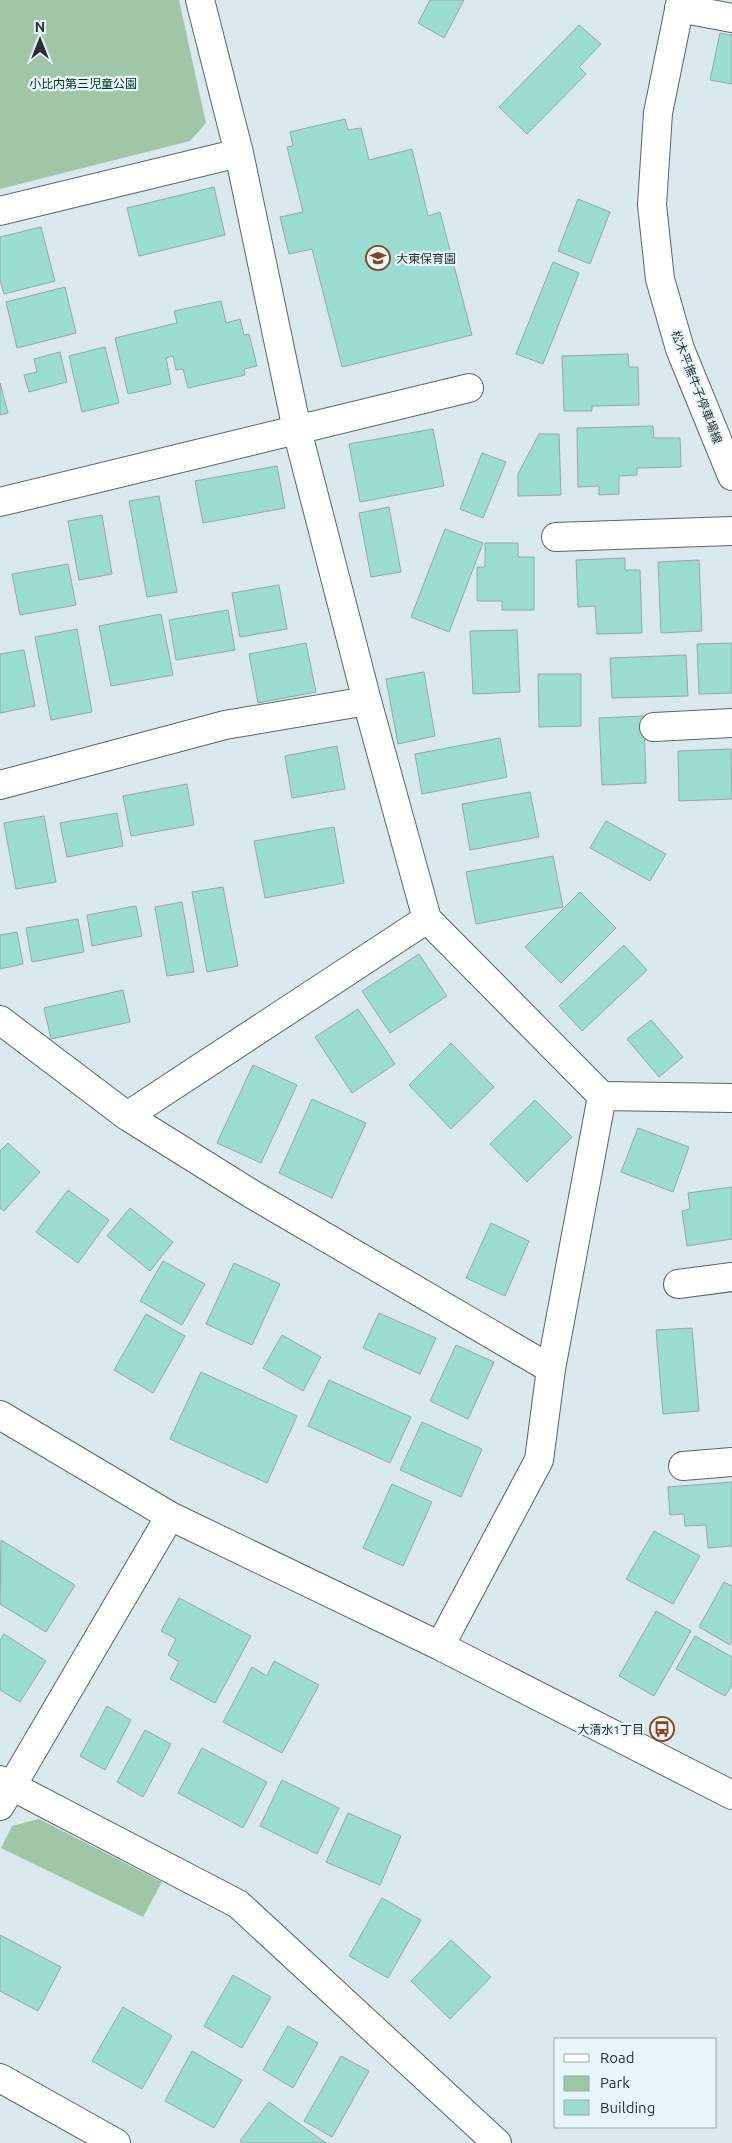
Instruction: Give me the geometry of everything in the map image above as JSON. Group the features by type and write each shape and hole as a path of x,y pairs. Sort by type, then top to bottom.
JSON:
{"street":[{"path":"200,0 239,153 297,430 367,701 427,919 602,1096 732,1098"},
{"path":"680,4 732,18"},
{"name":"松木平撫牛子停車場線","path":"680,4 658,114 652,205 660,279 680,349 732,476"},
{"path":"0,211 239,153"},
{"path":"0,502 470,388"},
{"path":"556,537 732,530"},
{"path":"0,785 225,725 367,701"},
{"path":"654,727 732,723"},
{"path":"127,1116 427,919"},
{"path":"0,1020 127,1116 250,1193 552,1369"},
{"path":"440,1646 539,1460 552,1369 602,1096"},
{"path":"678,1284 732,1277"},
{"path":"0,1415 170,1516 440,1646 732,1795"},
{"path":"683,1466 732,1462"},
{"path":"170,1516 4,1791 238,1904 497,2143"},
{"path":"0,2078 116,2143"}],"green space":[{"name":"小比内第三児童公園","path":"0,0 179,0 206,123 190,141 0,189"},
{"path":"39,1819 162,1882 143,1917 1,1848 12,1826"}],"building":[{"path":"430,0 464,0 444,38 418,23"},
{"path":"579,25 601,44 579,67 586,74 527,134 499,107"},
{"path":"720,33 732,35 732,84 710,80"},
{"path":"345,119 348,130 361,128 369,160 412,149 428,216 440,212 472,335 342,367 312,249 289,254 280,217 303,212 287,147 293,146 290,132"},
{"path":"214,187 225,235 139,256 127,208"},
{"path":"578,199 610,212 590,264 558,251"},
{"path":"41,227 55,281 4,294 0,280 0,237"},
{"path":"553,262 579,273 543,364 516,354"},
{"path":"65,287 76,333 17,348 6,302"},
{"path":"221,301 226,323 240,319 244,335 249,334 257,366 244,369 245,375 188,388 183,369 176,370 173,356 166,358 171,384 128,394 115,338 177,323 174,311"},
{"path":"105,347 119,403 82,412 69,356"},
{"path":"60,352 67,382 29,392 24,375 37,372 34,359"},
{"path":"628,354 629,367 638,367 639,405 592,406 592,411 564,411 562,356"},
{"path":"0,383 8,413 0,415"},
{"path":"653,426 654,438 680,438 681,467 637,468 637,475 619,476 619,494 599,495 599,486 578,487 577,428"},
{"path":"433,429 444,486 360,502 349,444"},
{"path":"539,434 559,434 561,495 518,496 518,474"},
{"path":"482,453 506,462 483,518 460,509"},
{"path":"277,466 285,508 203,523 195,481"},
{"path":"159,496 177,592 147,597 129,501"},
{"path":"389,507 401,572 371,577 359,513"},
{"path":"102,515 112,574 79,580 68,521"},
{"path":"445,529 483,543 449,632 411,617"},
{"path":"485,543 518,543 518,557 534,557 534,610 502,610 502,601 477,601 477,567 485,567"},
{"path":"625,558 625,570 640,570 642,633 597,634 595,606 578,607 576,560"},
{"path":"699,560 702,631 661,633 658,562"},
{"path":"68,564 76,605 20,615 12,574"},
{"path":"279,585 287,629 240,637 232,593"},
{"path":"228,610 235,650 176,660 169,620"},
{"path":"161,614 173,675 111,686 99,626"},
{"path":"77,629 92,712 51,720 35,637"},
{"path":"517,630 520,692 473,694 470,631"},
{"path":"306,643 316,692 258,703 249,654"},
{"path":"732,643 732,693 699,694 697,644"},
{"path":"24,650 35,706 0,713 0,654"},
{"path":"686,655 688,696 612,698 610,658"},
{"path":"424,672 435,736 398,744 386,679"},
{"path":"538,674 581,674 581,726 539,727"},
{"path":"644,716 646,783 602,785 599,718"},
{"path":"500,738 507,777 422,794 415,754"},
{"path":"337,746 345,789 292,798 285,756"},
{"path":"731,749 732,799 679,801 678,751"},
{"path":"187,784 194,825 131,836 123,796"},
{"path":"530,792 539,837 470,850 462,804"},
{"path":"117,813 123,846 67,857 60,823"},
{"path":"44,816 56,882 16,889 4,823"},
{"path":"606,821 666,854 650,881 590,848"},
{"path":"334,827 344,883 265,898 254,841"},
{"path":"553,856 563,907 476,924 466,872"},
{"path":"223,887 238,966 207,972 192,892"},
{"path":"580,892 616,928 561,983 525,947"},
{"path":"182,902 194,972 167,976 155,907"},
{"path":"136,906 142,936 92,946 87,915"},
{"path":"78,919 84,952 32,962 26,928"},
{"path":"17,932 23,964 0,969 0,935"},
{"path":"624,945 647,970 582,1031 559,1006"},
{"path":"419,954 447,996 390,1033 362,991"},
{"path":"123,990 130,1022 51,1039 44,1008"},
{"path":"358,1009 395,1064 352,1093 315,1037"},
{"path":"651,1020 683,1057 659,1077 627,1039"},
{"path":"451,1043 494,1087 451,1129 409,1085"},
{"path":"253,1065 297,1085 261,1163 217,1143"},
{"path":"312,1099 366,1123 332,1198 279,1173"},
{"path":"535,1100 572,1137 527,1182 490,1144"},
{"path":"638,1128 689,1147 673,1192 621,1172"},
{"path":"8,1143 40,1172 4,1211 0,1208 0,1151"},
{"path":"732,1187 732,1239 687,1246 682,1211 690,1209 688,1193"},
{"path":"68,1190 109,1220 78,1263 36,1232"},
{"path":"130,1208 173,1242 150,1271 107,1236"},
{"path":"491,1223 529,1241 505,1296 466,1278"},
{"path":"163,1261 205,1284 182,1325 140,1301"},
{"path":"234,1263 280,1284 252,1345 206,1324"},
{"path":"379,1313 436,1338 420,1374 363,1348"},
{"path":"146,1314 185,1336 153,1393 114,1370"},
{"path":"692,1328 699,1411 663,1414 656,1330"},
{"path":"282,1335 321,1357 303,1391 263,1368"},
{"path":"456,1345 494,1362 468,1419 430,1401"},
{"path":"201,1372 297,1416 267,1483 170,1439"},
{"path":"329,1380 411,1417 390,1463 308,1426"},
{"path":"422,1422 482,1449 461,1497 400,1470"},
{"path":"732,1482 732,1546 708,1548 706,1525 685,1526 684,1514 670,1515 668,1487"},
{"path":"392,1484 432,1502 403,1566 363,1548"},
{"path":"654,1531 700,1556 673,1604 626,1579"},
{"path":"1,1540 75,1585 46,1632 0,1604"},
{"path":"724,1582 732,1586 732,1641 730,1645 699,1627"},
{"path":"179,1598 251,1636 215,1703 170,1679 179,1662 168,1655 176,1639 161,1631"},
{"path":"656,1611 691,1631 654,1696 619,1676"},
{"path":"4,1634 46,1661 20,1702 0,1690 0,1640"},
{"path":"695,1636 732,1657 732,1685 725,1696 676,1669"},
{"path":"274,1661 319,1685 282,1753 223,1722 252,1667 267,1676"},
{"path":"107,1706 131,1720 105,1770 80,1756"},
{"path":"145,1730 171,1744 143,1797 117,1782"},
{"path":"202,1748 267,1782 243,1828 178,1793"},
{"path":"282,1780 339,1808 317,1854 260,1826"},
{"path":"348,1813 401,1836 380,1885 326,1862"},
{"path":"382,1898 421,1920 388,1978 349,1956"},
{"path":"0,1935 61,1967 38,2011 0,1991"},
{"path":"451,1940 491,1977 450,2019 411,1981"},
{"path":"233,1975 271,1997 242,2048 204,2026"},
{"path":"123,2007 172,2036 142,2089 92,2061"},
{"path":"288,2026 318,2043 293,2088 263,2070"},
{"path":"192,2051 242,2080 214,2128 165,2101"},
{"path":"341,2056 369,2071 332,2137 304,2121"},
{"path":"269,2102 326,2143 243,2143 240,2141"}],"place":[{"name":"大東保育園","path":"378,258"},
{"name":"大清水1丁目","path":"662,1729"}]}
